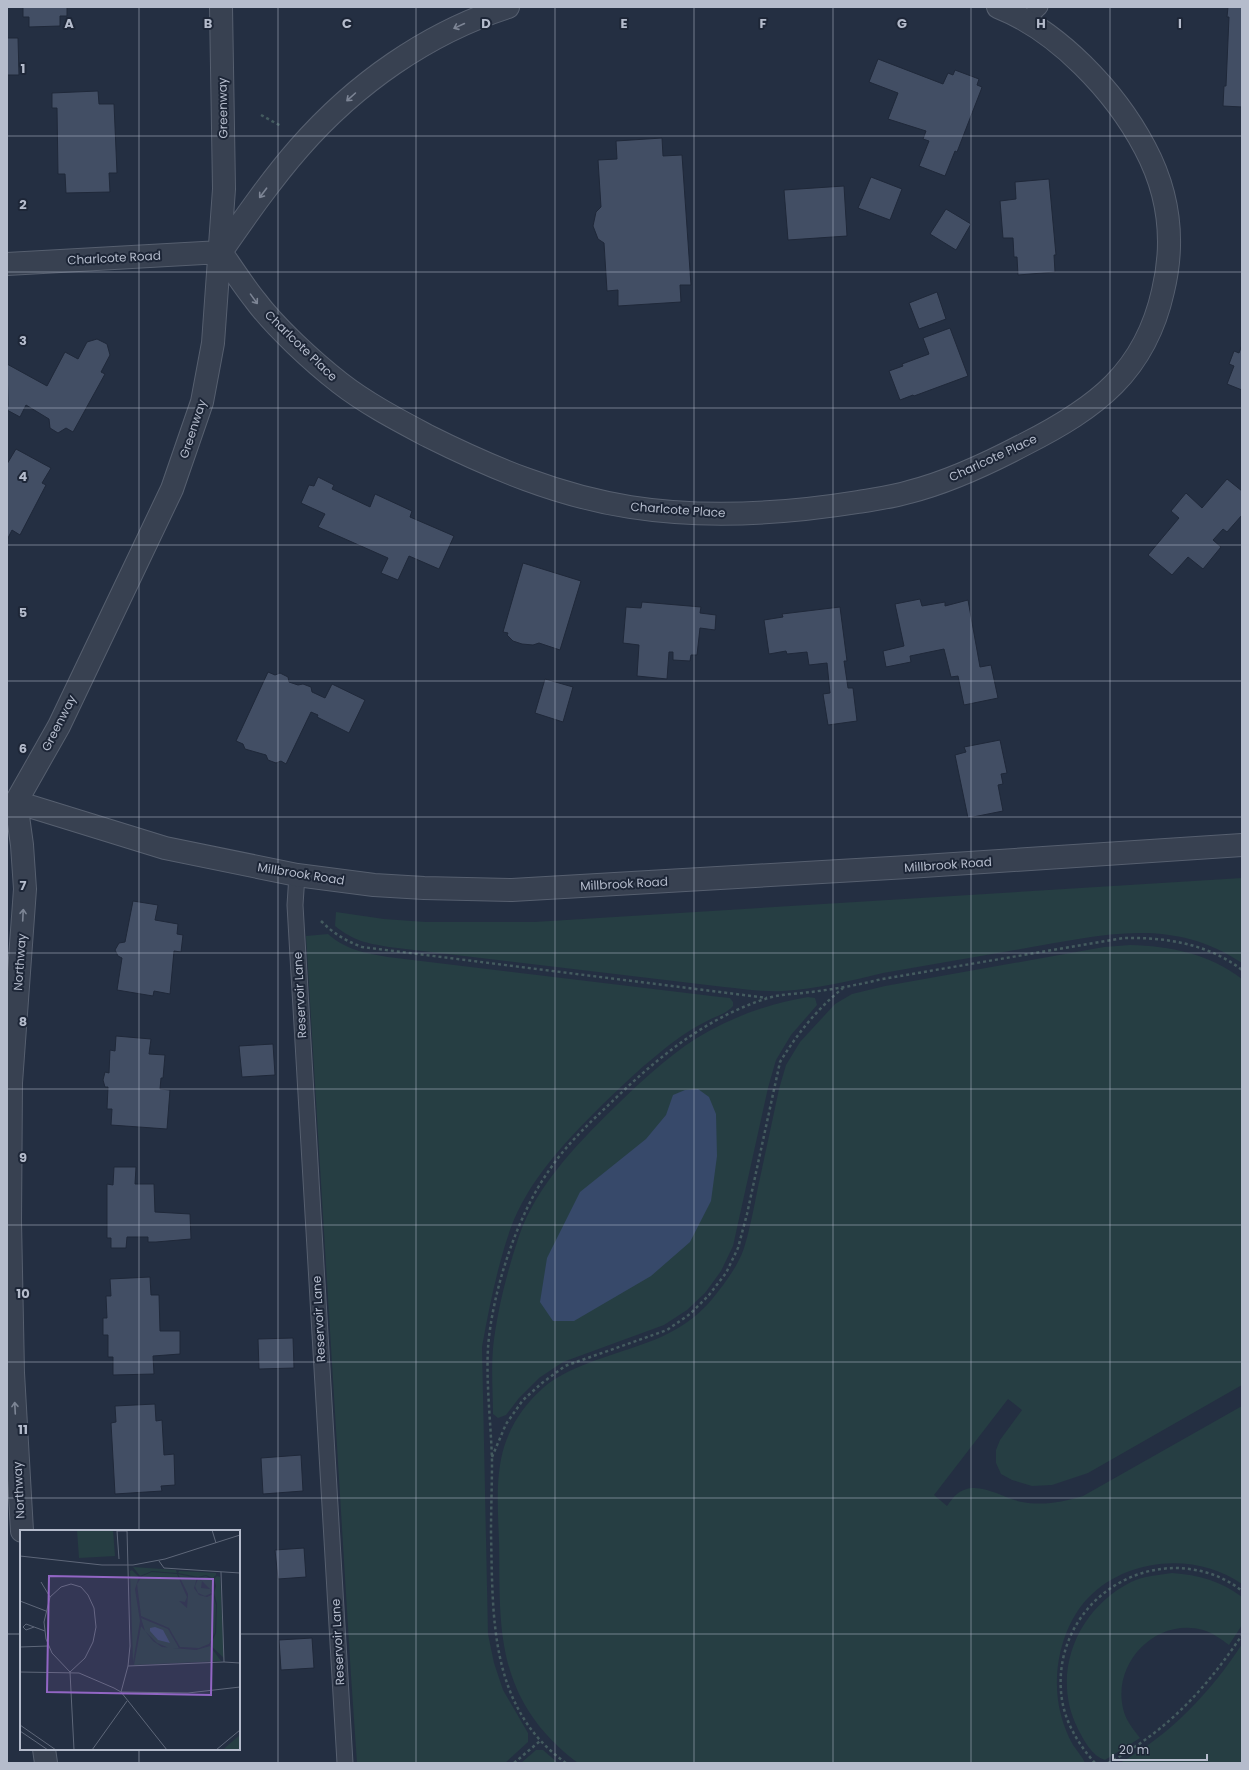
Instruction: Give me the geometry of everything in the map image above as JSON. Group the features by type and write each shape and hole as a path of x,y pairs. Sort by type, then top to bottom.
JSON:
{"street":[{"name":"Greenway","path":"11,805 59,726 172,489 202,402 213,343 221,252 224,189 221,7"},
{"name":"Charlcote Place","path":"221,252 256,302 312,359 338,382 375,408 465,455 512,475 546,486 628,507 706,515 750,514 831,507 911,492 994,460 1051,431 1083,411 1125,374 1141,352 1153,328 1167,275 1170,246 1164,193 1154,165 1137,133 1118,104 1096,79 1071,56 1032,14 998,7"},
{"path":"221,252 263,192 299,148 332,113 363,86 420,46 499,8"},
{"name":"Charlcote Road","path":"7,264 221,252"},
{"name":"Millbrook Road","path":"11,805 165,848 297,875 374,885 512,890 900,868 1242,845"},
{"name":"Northway","path":"11,805 22,845 25,888 11,1083 10,1221 13,1374 22,1530"},
{"path":"44,1750 46,1763"}],"lane":[{"name":"Reservoir Lane","path":"297,875 295,905 345,1763"}],"path":[{"path":"261,115 273,120 285,128"},
{"path":"316,915 332,932 346,941 362,947 767,998 844,988 897,976 1124,938 1150,937 1176,941 1206,950 1233,963 1242,970"},
{"path":"492,1459 506,1424 523,1400 542,1383 565,1366 667,1330 690,1314 709,1295 726,1273 738,1248 747,1214 780,1062 809,1021 825,1002 844,988"},
{"path":"566,1763 540,1741 522,1714 509,1689 499,1661 495,1633 492,1593 492,1459 487,1387 488,1346 504,1268 516,1232 530,1202 550,1169 572,1142 643,1072 675,1046 706,1026 767,998"},
{"path":"1095,1763 1082,1748 1069,1725 1062,1700 1061,1673 1066,1647 1077,1623 1093,1602 1113,1585 1137,1574 1163,1568 1190,1568 1215,1575 1242,1591"},
{"path":"1108,1763 1132,1750 1159,1730 1183,1708 1210,1680 1242,1635"},
{"path":"514,1763 540,1741"}],"green space":[{"path":"1242,878 1242,963 1215,948 1188,939 1161,934 1134,933 1078,939 883,973 820,987 783,991 761,991 724,987 389,947 360,941 335,926 336,912 384,919 426,922 534,922"},
{"path":"328,934 342,944 356,950 388,957 730,998 733,1002 733,1006 727,1011 687,1032 669,1045 630,1079 575,1132 549,1162 527,1194 505,1244 482,1347 488,1634 494,1663 503,1690 528,1733 528,1742 505,1763 357,1763 306,936"},
{"path":"1130,945 1160,947 1189,953 1217,963 1242,979 1242,1385 1088,1473 1052,1485 1032,1486 1012,1480 1001,1474 996,1463 996,1450 1000,1440 1022,1410 1008,1399 934,1495 947,1506 957,1494 972,1488 981,1488 1014,1500 1038,1504 1053,1503 1083,1496 1242,1406 1242,1584 1224,1574 1204,1567 1184,1564 1163,1564 1142,1567 1122,1574 1104,1584 1088,1598 1075,1615 1065,1635 1059,1657 1057,1678 1059,1704 1063,1721 1073,1745 1085,1763 578,1763 558,1746 540,1727 519,1694 509,1665 502,1631 500,1613 498,1482 504,1447 519,1415 530,1401 553,1380 586,1364 655,1340 671,1332 700,1312 713,1298 731,1274 744,1248 752,1218 779,1089 786,1065 800,1042 835,1004 852,994 885,986 1104,947"},
{"path":"808,997 815,998 817,1005 791,1035 776,1060 768,1088 733,1246 721,1271 705,1293 687,1310 664,1325 563,1362 539,1378 519,1398 506,1415 498,1418 493,1414 492,1365 493,1348 500,1306 510,1263 519,1236 527,1216 549,1180 576,1146 607,1115 652,1072 685,1046 709,1031 745,1014 782,1002"},
{"path":"1172,1573 1200,1577 1218,1583 1234,1591 1242,1597 1242,1625 1229,1645 1207,1631 1185,1628 1168,1631 1153,1638 1140,1648 1130,1662 1124,1678 1121,1694 1125,1716 1140,1738 1105,1760 1092,1752 1078,1729 1070,1708 1067,1687 1068,1665 1074,1645 1083,1626 1096,1609 1112,1594 1131,1582 1141,1578"},
{"path":"1242,1644 1242,1763 1120,1763 1156,1739 1188,1711 1217,1679"},
{"path":"536,1750 543,1750 558,1763 521,1763"}],"water":[{"path":"698,1089 709,1097 716,1114 717,1156 711,1201 690,1242 651,1276 574,1321 553,1321 540,1302 547,1258 580,1192 646,1139 666,1115 673,1095 685,1090"}],"building":[{"path":"23,7 67,7 67,16 60,16 60,26 29,27 29,17 23,17"},
{"path":"1228,7 1242,7 1242,107 1223,106 1224,86 1226,86 1229,17 1227,17"},
{"path":"7,38 18,38 19,75 7,75"},
{"path":"878,59 943,84 948,73 953,75 955,70 979,79 977,85 982,87 981,90 957,152 955,151 945,176 919,166 929,141 923,139 926,131 888,119 898,93 869,82"},
{"path":"98,91 99,104 114,104 117,173 109,173 110,192 66,193 65,174 58,174 57,108 52,108 52,93"},
{"path":"662,138 663,156 682,155 691,285 680,285 681,302 618,306 618,290 607,291 604,243 598,239 593,226 596,212 601,207 598,160 617,159 616,141"},
{"path":"871,177 902,189 890,220 858,208"},
{"path":"1049,179 1056,255 1054,255 1055,272 1018,275 1017,257 1014,257 1013,238 1003,238 1000,201 1016,199 1015,182"},
{"path":"844,186 847,236 788,240 784,190"},
{"path":"946,209 971,224 956,250 930,234"},
{"path":"937,292 946,319 919,329 909,303"},
{"path":"950,328 968,376 900,400 889,371 903,366 902,364 929,354 923,338"},
{"path":"97,339 107,344 110,355 101,372 105,374 73,432 66,428 58,433 50,428 49,419 26,405 20,417 7,410 7,364 47,386 65,352 78,359 87,342"},
{"path":"1242,345 1242,390 1227,384 1234,366 1229,364 1234,351 1239,353"},
{"path":"16,449 51,468 42,483 46,485 20,535 12,530 7,540 7,464"},
{"path":"318,477 334,485 332,489 370,507 375,494 412,511 410,517 454,536 439,569 409,556 398,580 381,573 388,558 318,527 325,514 301,503 309,485 314,486"},
{"path":"1227,479 1242,491 1242,515 1227,532 1223,529 1213,540 1221,547 1203,569 1188,557 1172,575 1148,555 1179,518 1171,511 1186,493 1202,508"},
{"path":"523,563 581,581 560,650 539,643 533,645 522,644 513,641 507,635 508,633 503,632"},
{"path":"920,599 922,606 945,602 945,606 968,600 980,667 991,665 998,698 964,705 958,676 951,677 944,649 910,656 911,662 886,667 883,651 904,646 895,604"},
{"path":"642,602 701,607 700,613 716,615 715,630 700,628 697,655 691,655 690,661 673,660 673,652 669,652 667,679 637,676 639,645 623,643 626,607 641,608"},
{"path":"840,607 847,661 844,661 848,688 853,688 857,721 828,725 823,694 830,693 827,663 809,665 807,652 787,654 786,651 769,654 764,620 783,617 782,614"},
{"path":"268,672 275,675 280,673 288,677 289,682 311,687 312,692 325,698 332,684 365,700 349,733 317,717 318,715 311,712 286,764 281,761 276,763 268,760 266,755 245,749 243,744 236,741"},
{"path":"545,679 573,687 563,722 535,713"},
{"path":"1000,740 1007,773 1001,774 1003,784 998,785 1003,811 968,818 955,755 966,752 964,747"},
{"path":"133,901 158,905 155,920 178,924 177,934 183,935 181,952 174,951 170,994 154,991 153,996 117,990 122,958 118,956 115,950 119,943 125,942"},
{"path":"116,1036 151,1039 149,1054 165,1055 163,1078 161,1078 160,1089 170,1090 167,1129 111,1125 112,1109 107,1109 108,1087 105,1087 103,1080 105,1072 109,1073 110,1050 115,1051"},
{"path":"273,1044 275,1075 242,1077 239,1046"},
{"path":"114,1167 136,1167 135,1184 154,1184 155,1212 190,1214 191,1239 148,1242 148,1237 127,1237 126,1248 111,1248 111,1238 107,1238 107,1184 113,1185"},
{"path":"150,1277 151,1295 159,1295 160,1331 180,1331 180,1354 153,1356 154,1374 113,1375 113,1357 108,1357 108,1335 103,1335 103,1318 107,1318 106,1296 111,1296 110,1279"},
{"path":"293,1338 294,1368 259,1369 258,1339"},
{"path":"155,1404 156,1421 162,1420 164,1455 174,1454 175,1485 161,1486 162,1491 115,1494 111,1423 116,1422 115,1406"},
{"path":"301,1455 303,1491 263,1494 261,1458"},
{"path":"304,1548 306,1577 278,1579 275,1550"},
{"path":"312,1638 314,1668 281,1670 279,1640"}]}
